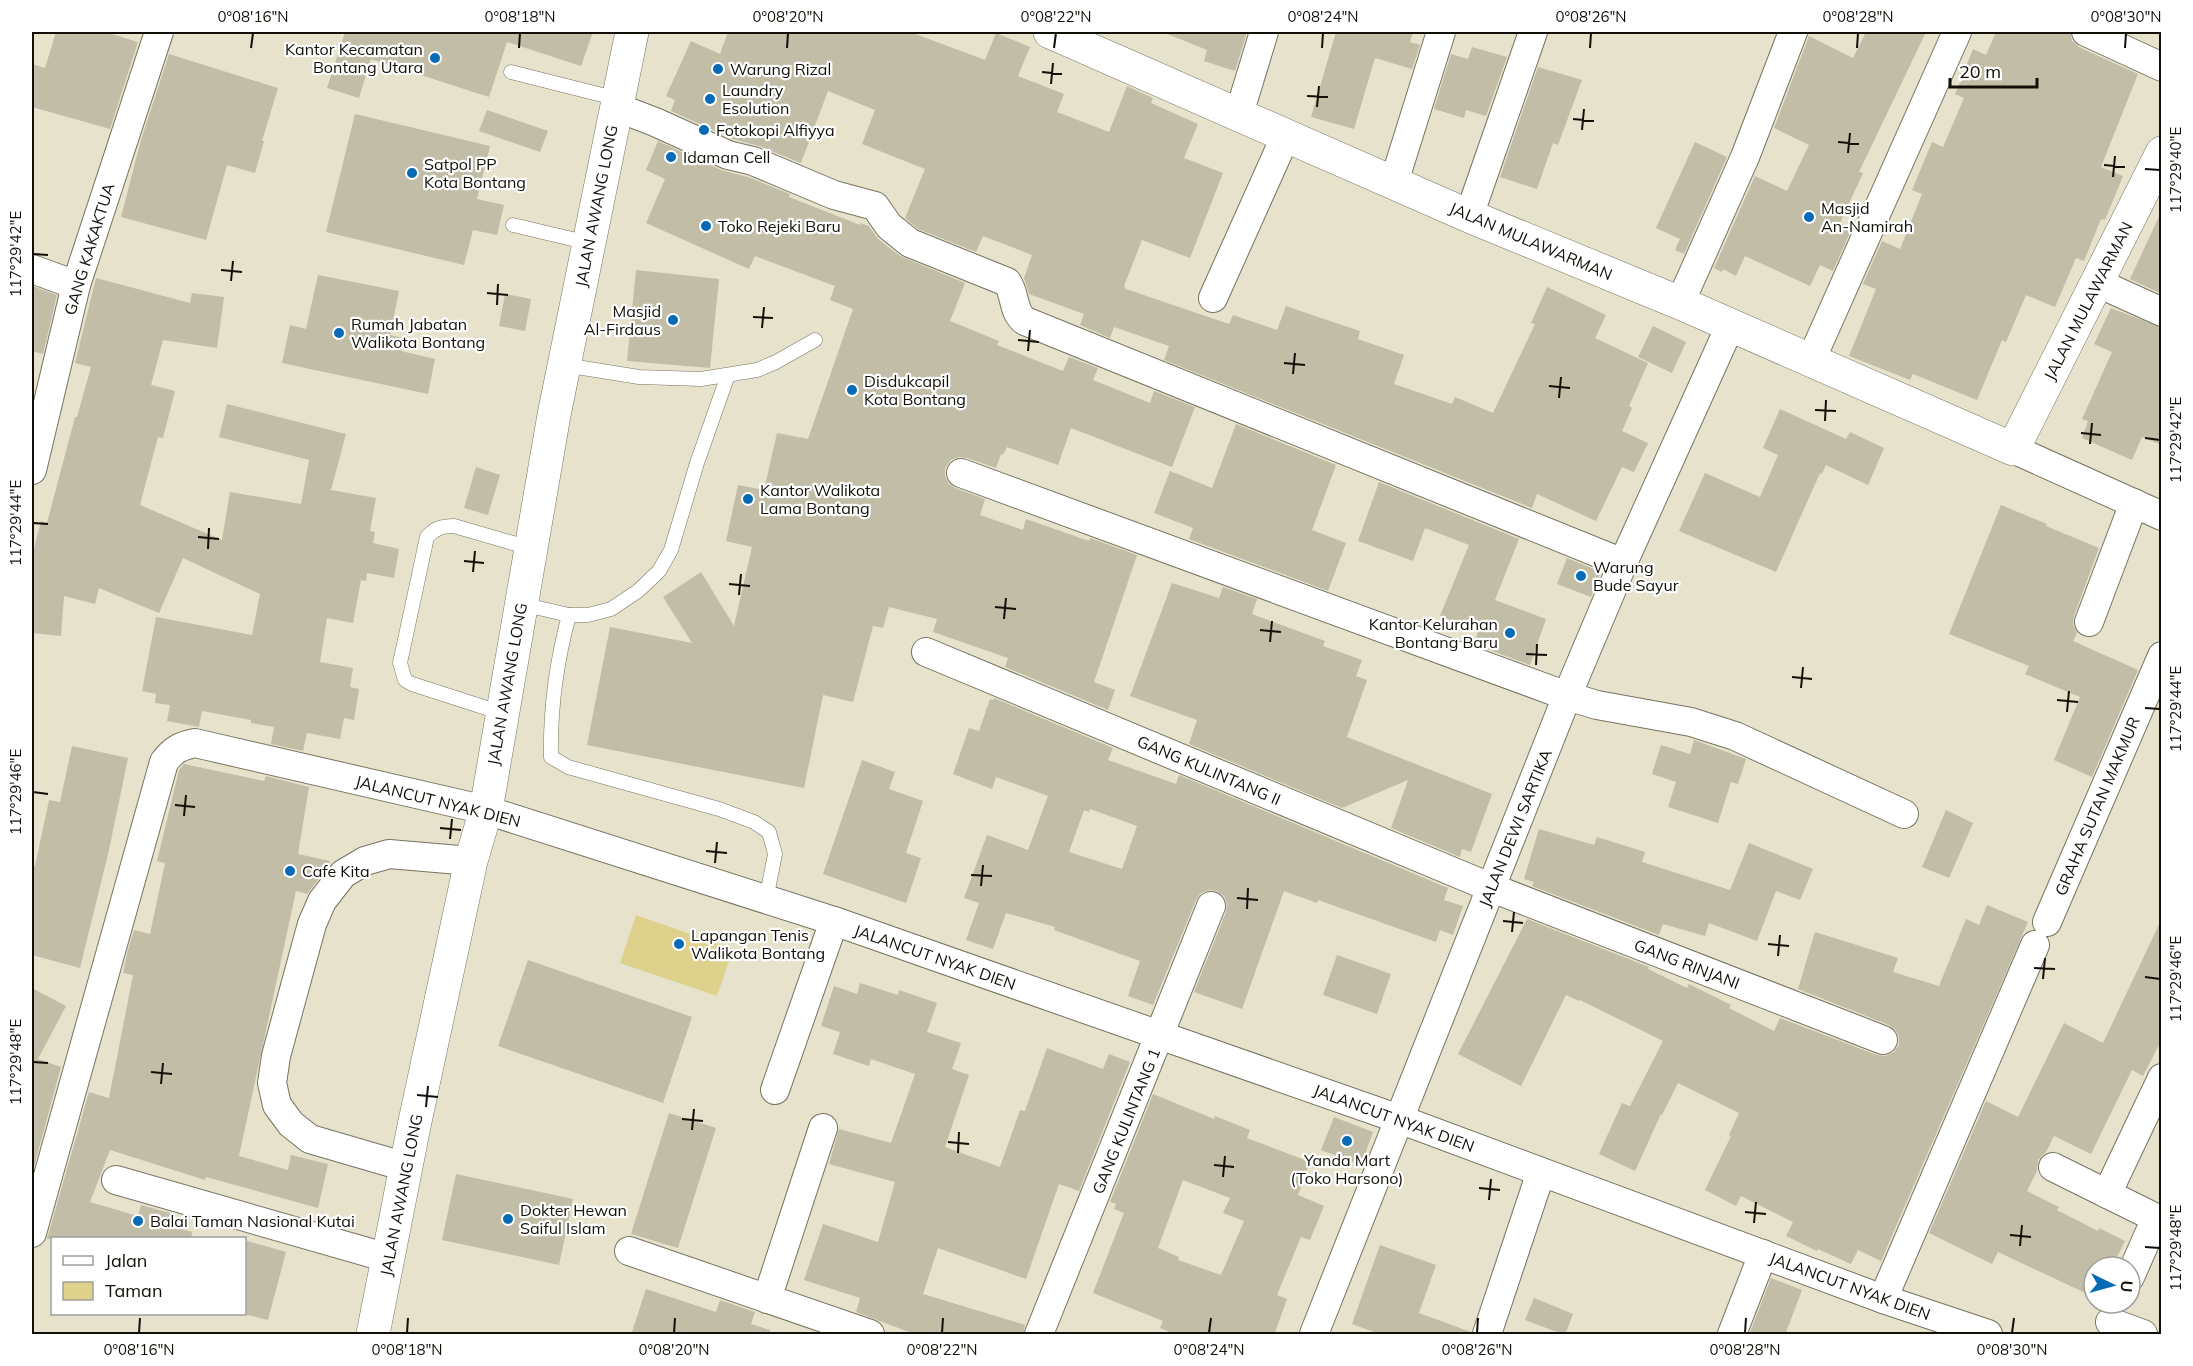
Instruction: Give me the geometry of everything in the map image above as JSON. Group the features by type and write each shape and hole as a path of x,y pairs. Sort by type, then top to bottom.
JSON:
{"street":[{"name":"GANG KAKAKTUA","path":"32,470 76,285 159,32"},
{"name":"JALAN AWANG LONG","path":"373,1335 471,861 486,810 530,548 564,365 632,32"},
{"name":"JALAN MULAWARMAN","path":"1050,32 1081,38 1239,114 1468,216 1680,303 2162,516"},
{"path":"1239,114 1264,32"},
{"path":"1394,182 1441,32"},
{"path":"1468,216 1533,32"},
{"path":"1680,303 1745,157 1793,32"},
{"path":"1810,360 1957,32"},
{"path":"2086,32 2162,67"},
{"path":"617,103 728,155 753,161 834,195 874,206 889,226 910,243 950,257 1006,282 1011,288 1017,313 1025,321 1623,563"},
{"path":"1213,298 1286,135"},
{"name":"JALAN MULAWARMAN","path":"2013,449 2160,158"},
{"path":"32,269 76,285"},
{"path":"2098,283 2162,312"},
{"name":"JALAN DEWI SARTIKA","path":"1314,1335 1567,696 1623,563 1730,326"},
{"path":"962,473 1567,696 1597,705 1691,722 1735,736 1904,814"},
{"path":"2089,622 2134,503"},
{"name":"GANG KULINTANG II","path":"926,652 1492,888"},
{"name":"GRAHA SUTAN MAKMUR","path":"1882,1299 2162,656"},
{"name":"JALANCUT NYAK DIEN","path":"32,1233 164,762 173,751 184,745 195,743 486,810 834,921 1399,1119 1972,1332"},
{"path":"406,1167 310,1139 291,1124 277,1105 274,1094 272,1083 276,1056 312,924 322,901 343,874 365,861 389,854 471,861"},
{"name":"GANG RINJANI","path":"1492,888 1883,1040"},
{"name":"GANG KULINTANG 1","path":"1039,1335 1211,906"},
{"path":"775,1090 834,921"},
{"path":"2107,1194 2162,1078"},
{"path":"767,1299 823,1128"},
{"path":"2053,1167 2159,1220 2141,1255"},
{"path":"1487,1335 1540,1172"},
{"path":"116,1180 388,1258"},
{"path":"629,1251 870,1335"},
{"path":"1732,1335 1763,1254"},
{"path":"2111,1320 2143,1335"}],"lane":[{"path":"511,72 617,103"},
{"path":"513,225 589,243"},
{"path":"564,365 639,377 701,379 757,370 814,340"},
{"path":"521,604 569,615 588,615 611,609 638,591 659,571 671,550 697,463 728,375"},
{"path":"502,713 412,684 405,680 400,663 427,537 434,530 444,526 454,526 530,548"},
{"path":"569,615 560,647 550,735 551,757 568,767 719,809 754,822 769,832 775,854 766,900"}],"green space":[{"path":"636,915 733,949 717,996 620,963"}],"building":[{"path":"56,32 105,32 138,42 110,129 32,107 32,64 45,68"},
{"name":"Kantor Kecamatan Bontang Utara","path":"345,32 593,32 581,66 507,42 489,97 371,59 359,98 327,88"},
{"path":"728,32 910,32 985,60 996,33 1030,47 1018,76 1064,94 1057,112 1109,132 1127,86 1153,98 1151,103 1198,124 1184,158 1223,173 1190,258 1142,240 1124,286 1126,289 1229,324 1233,315 1277,330 1286,306 1360,331 1358,339 1404,355 1394,384 1452,404 1455,397 1493,413 1535,324 1531,323 1547,287 1606,315 1595,338 1648,363 1629,406 1632,408 1622,431 1648,443 1634,472 1622,467 1596,521 1537,494 1532,508 1164,360 1169,346 1114,327 1110,338 1080,325 1084,314 1029,294 1024,278 1032,255 983,236 976,252 918,229 905,218 925,169 862,144 875,110 828,91 801,163 759,146 733,139 671,111 675,100 666,96 691,41 720,54"},
{"path":"1165,32 1247,32 1235,71 1204,61 1207,50"},
{"path":"1336,32 1413,32 1410,42 1420,45 1412,69 1375,58 1354,129 1311,117"},
{"path":"1866,32 1926,32 1859,172 1863,173 1840,223 1852,228 1833,271 1820,265 1810,286 1745,256 1736,276 1723,269 1722,272 1714,268 1755,176 1787,191 1809,145 1774,128 1809,36 1853,58"},
{"path":"1996,32 2070,32 2072,41 2079,47 2138,74 2101,167 2123,176 2105,220 2101,219 2084,261 2076,258 2055,307 2026,295 2006,342 2002,340 1977,400 1913,374 1910,380 1849,356 1876,289 1863,284 1882,241 1900,249 1922,194 1912,190 1932,142 1943,147 1964,98 1955,94 1973,49 1986,55"},
{"path":"1472,47 1507,57 1486,116 1466,110 1464,118 1434,109 1451,54 1468,59"},
{"path":"169,54 278,88 255,173 227,165 206,240 121,217 141,140"},
{"path":"1538,67 1582,80 1558,145 1553,143 1537,189 1500,177"},
{"path":"487,110 548,131 540,152 479,131"},
{"name":"Satpol PP Kota Bontang","path":"355,114 490,146 477,199 504,205 497,235 473,230 464,265 326,232"},
{"path":"658,141 721,170 748,177 790,194 789,197 860,225 860,223 869,226 878,239 900,256 965,283 950,321 999,341 997,345 1063,371 1069,357 1098,368 1093,380 1150,403 1154,391 1195,407 1172,467 1071,428 1058,465 1007,447 1003,455 1001,454 996,468 959,457 951,460 945,468 945,476 949,484 985,499 980,515 1023,530 1026,519 1137,555 1094,682 1115,690 1108,710 1005,667 1008,658 933,632 937,619 889,607 883,628 873,626 853,702 823,695 804,788 587,745 610,627 692,643 663,597 701,572 734,626 752,547 726,541 738,485 764,490 777,433 808,439 853,309 830,300 835,286 755,256 749,269 646,223 665,179 646,170"},
{"path":"1695,142 1727,157 1684,254 1675,250 1680,239 1656,228"},
{"path":"2162,210 2162,294 2130,279"},
{"name":"Masjid Al-Firdaus","path":"636,270 719,279 710,368 627,361"},
{"name":"Rumah Jabatan Walikota Bontang","path":"318,275 399,291 390,335 403,338 401,351 435,359 428,394 282,363 290,325 306,329"},
{"path":"96,278 190,303 192,293 224,297 217,348 163,340 151,385 175,391 163,438 158,437 140,505 222,540 230,492 301,504 309,460 219,437 227,404 346,434 331,490 376,498 370,531 375,532 373,543 399,549 394,578 367,573 366,581 361,580 353,623 327,618 320,662 353,668 350,687 359,689 354,720 344,718 340,739 307,733 303,751 271,744 274,727 251,723 251,720 202,711 199,727 167,721 170,705 155,703 156,694 142,691 156,617 252,635 260,594 183,558 159,613 99,588 95,604 64,596 61,636 32,633 32,557 41,521 47,523 75,417 77,417 91,367 75,363"},
{"path":"32,286 57,295 43,354 32,351"},
{"path":"505,294 531,299 525,331 499,326"},
{"path":"2111,308 2162,328 2162,445 2142,437 2132,460 2082,438 2088,421 2082,419 2112,352 2094,344"},
{"path":"1653,326 1686,342 1672,373 1638,357"},
{"path":"1780,409 1846,439 1850,432 1884,448 1868,485 1826,465 1822,474 1820,473 1776,572 1679,531 1705,473 1760,497 1778,455 1763,448"},
{"path":"1236,424 1336,465 1312,530 1346,543 1328,591 1189,539 1193,528 1154,513 1170,471 1212,488"},
{"path":"476,467 500,475 488,515 464,508"},
{"path":"1379,482 1519,539 1495,600 1546,619 1530,665 1474,644 1478,632 1440,616 1469,545 1425,528 1413,561 1358,541"},
{"path":"2001,505 2099,548 2074,616 2073,625 2077,633 2073,641 2138,670 2092,777 2054,760 2080,697 2025,674 2029,666 1949,634"},
{"name":"Warung Bude Sayur","path":"1567,558 1601,572 1591,597 1557,584"},
{"path":"1172,583 1219,598 1223,587 1257,599 1252,614 1325,641 1323,646 1362,660 1356,676 1367,680 1347,737 1492,794 1471,852 1462,849 1460,857 1391,828 1408,780 1342,808 1189,744 1197,720 1130,696"},
{"path":"994,698 1113,748 1108,760 1176,784 1179,775 1448,888 1444,900 1463,906 1453,935 1440,930 1436,942 1318,900 1317,903 1284,891 1242,1009 1194,992 1226,912 1227,904 1224,896 1217,891 1209,890 1201,893 1196,900 1153,1005 1128,996 1140,961 1054,930 1055,927 1006,913 993,949 966,940 979,903 964,898 987,835 1028,850 1048,796 996,777 992,789 953,774 969,728 979,731 990,699","holes":["1090,809 1137,826 1122,869 1069,852 1084,810 1089,812"]},
{"path":"1694,740 1746,759 1738,784 1731,782 1718,823 1668,807 1676,782 1652,774 1661,745 1690,754"},
{"path":"72,746 128,758 109,850 80,968 32,955 32,865 35,866 49,800 60,802"},
{"path":"862,760 895,772 889,789 923,801 906,853 921,858 906,903 823,874"},
{"path":"184,764 264,781 266,776 309,787 298,854 330,861 329,866 307,894 296,891 239,1156 288,1170 291,1155 328,1164 318,1208 206,1177 205,1180 110,1150 90,1202 138,1216 141,1205 174,1214 171,1226 192,1232 191,1237 51,1237 47,1239 89,1092 109,1098 133,975 123,973 134,930 150,934 165,863 157,861 179,770"},
{"path":"1946,810 1973,823 1949,878 1922,867"},
{"path":"1539,829 1594,845 1597,837 1645,852 1642,862 1730,890 1749,843 1813,869 1800,900 1776,891 1757,941 1709,923 1705,936 1663,924 1659,935 1532,886 1534,882 1524,879"},
{"path":"1987,905 2028,922 1881,1261 1858,1250 1851,1264 1818,1249 1817,1251 1786,1236 1793,1222 1741,1196 1736,1206 1705,1190 1731,1136 1729,1135 1739,1113 1678,1083 1635,1171 1599,1154 1622,1103 1630,1106 1663,1041 1580,1000 1566,995 1521,1086 1458,1054 1527,919 1649,967 1648,969 1687,988 1689,984 1731,1005 1729,1008 1774,1031 1780,1018 1877,1055 1886,1056 1894,1052 1899,1045 1899,1037 1895,1029 1798,989 1815,932 1898,958 1893,972 1939,986 1966,919 1979,925"},
{"path":"2162,918 2162,1039 2143,1076 2132,1070 2091,1154 2054,1136 2046,1152 2038,1160 2037,1171 2027,1191 2059,1207 2057,1210 2098,1231 2099,1228 2125,1241 2118,1255 2082,1255 2082,1291 1998,1252 1992,1264 1929,1233 1986,1101 2018,1117 2064,1023 2103,1043"},
{"path":"1337,955 1391,974 1377,1014 1323,995"},
{"path":"528,960 692,1017 663,1103 498,1046"},
{"path":"860,983 898,995 899,990 937,1003 927,1032 961,1043 952,1069 969,1075 945,1147 1000,1167 1020,1110 1025,1111 1047,1048 1103,1069 1109,1054 1130,1062 1079,1191 1059,1184 1026,1279 938,1248 923,1294 1025,1325 1023,1335 917,1335 856,1312 860,1298 804,1280 823,1224 878,1242 895,1182 829,1164 839,1129 891,1143 915,1074 871,1059 869,1066 833,1054 840,1032 821,1026 834,986 857,994"},
{"path":"32,988 66,1006 38,1059 61,1067 32,1174"},
{"path":"1153,1094 1214,1119 1215,1116 1250,1130 1247,1138 1310,1162 1298,1195 1324,1206 1310,1240 1301,1237 1277,1295 1287,1299 1274,1335 1177,1335 1160,1328 1163,1321 1093,1293 1124,1213 1114,1209 1116,1204 1110,1202","holes":["1183,1180 1230,1198 1223,1213 1244,1221 1221,1275 1178,1260 1179,1257 1158,1248"]},
{"path":"669,1113 716,1128 678,1248 631,1234"},
{"name":"Yanda Mart (Toko Harsono)","path":"1334,1117 1373,1132 1361,1165 1321,1150"},
{"name":"Dokter Hewan Saiful Islam","path":"456,1174 573,1199 559,1265 442,1240"},
{"path":"246,1241 286,1252 268,1320 246,1314"},
{"path":"1380,1245 1436,1265 1419,1313 1471,1332 1470,1335 1382,1335 1352,1324"},
{"path":"1771,1278 1802,1290 1785,1335 1749,1335"},
{"path":"646,1289 716,1312 720,1300 755,1312 751,1324 770,1330 769,1335 631,1335"},
{"path":"1534,1298 1573,1314 1565,1335 1525,1320"}],"place":[{"name":"Kantor Kecamatan Bontang Utara","path":"435,58"},
{"name":"Warung Rizal","path":"718,69"},
{"name":"Laundry Esolution","path":"710,99"},
{"name":"Fotokopi Alfiyya","path":"704,130"},
{"name":"Idaman Cell","path":"671,157"},
{"name":"Satpol PP Kota Bontang","path":"412,173"},
{"name":"Masjid An-Namirah","path":"1809,217"},
{"name":"Toko Rejeki Baru","path":"706,226"},
{"name":"Masjid Al-Firdaus","path":"673,320"},
{"name":"Rumah Jabatan Walikota Bontang","path":"339,333"},
{"name":"Disdukcapil Kota Bontang","path":"852,390"},
{"name":"Kantor Walikota Lama Bontang","path":"748,499"},
{"name":"Warung Bude Sayur","path":"1581,576"},
{"name":"Kantor Kelurahan Bontang Baru","path":"1510,633"},
{"name":"Cafe Kita","path":"290,871"},
{"name":"Lapangan Tenis Walikota Bontang","path":"679,944"},
{"name":"Yanda Mart (Toko Harsono)","path":"1347,1141"},
{"name":"Dokter Hewan Saiful Islam","path":"508,1219"},
{"name":"Balai Taman Nasional Kutai","path":"138,1221"}]}
